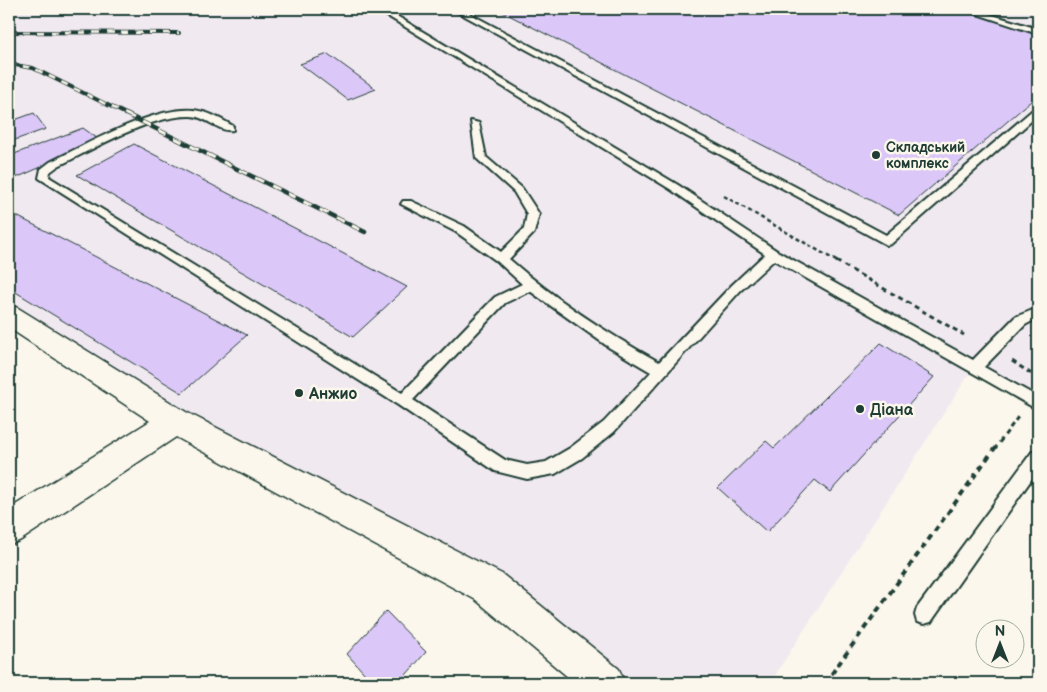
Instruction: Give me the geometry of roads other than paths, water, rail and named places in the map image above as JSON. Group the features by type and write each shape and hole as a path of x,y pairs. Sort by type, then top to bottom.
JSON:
{"street":[{"path":"9,315 175,421 489,587 605,683"},
{"path":"9,528 175,421"}],"lane":[{"path":"380,9 674,187 773,254 1038,404"},
{"path":"456,9 887,241 1038,110"},
{"path":"966,9 1038,32"},
{"path":"230,128 200,114 180,113 135,128 54,164 45,171 44,178 403,401 501,466 527,472 549,469 576,453 609,427 736,288 773,254"},
{"path":"474,122 481,158 518,190 533,214 530,230 502,259"},
{"path":"407,204 460,229 502,259 531,285 615,344 662,371"},
{"path":"403,401 500,300 531,285"},
{"path":"974,368 1020,321 1038,313"},
{"path":"924,615 1038,457"}],"railway":[{"path":"9,32 179,33"},
{"path":"9,64 33,68 128,115"},
{"path":"126,114 365,232"}],"place":[{"name":"Складський комплекс","path":"876,155"},
{"name":"Анжио","path":"299,393"},
{"name":"Діана","path":"860,409"}]}
